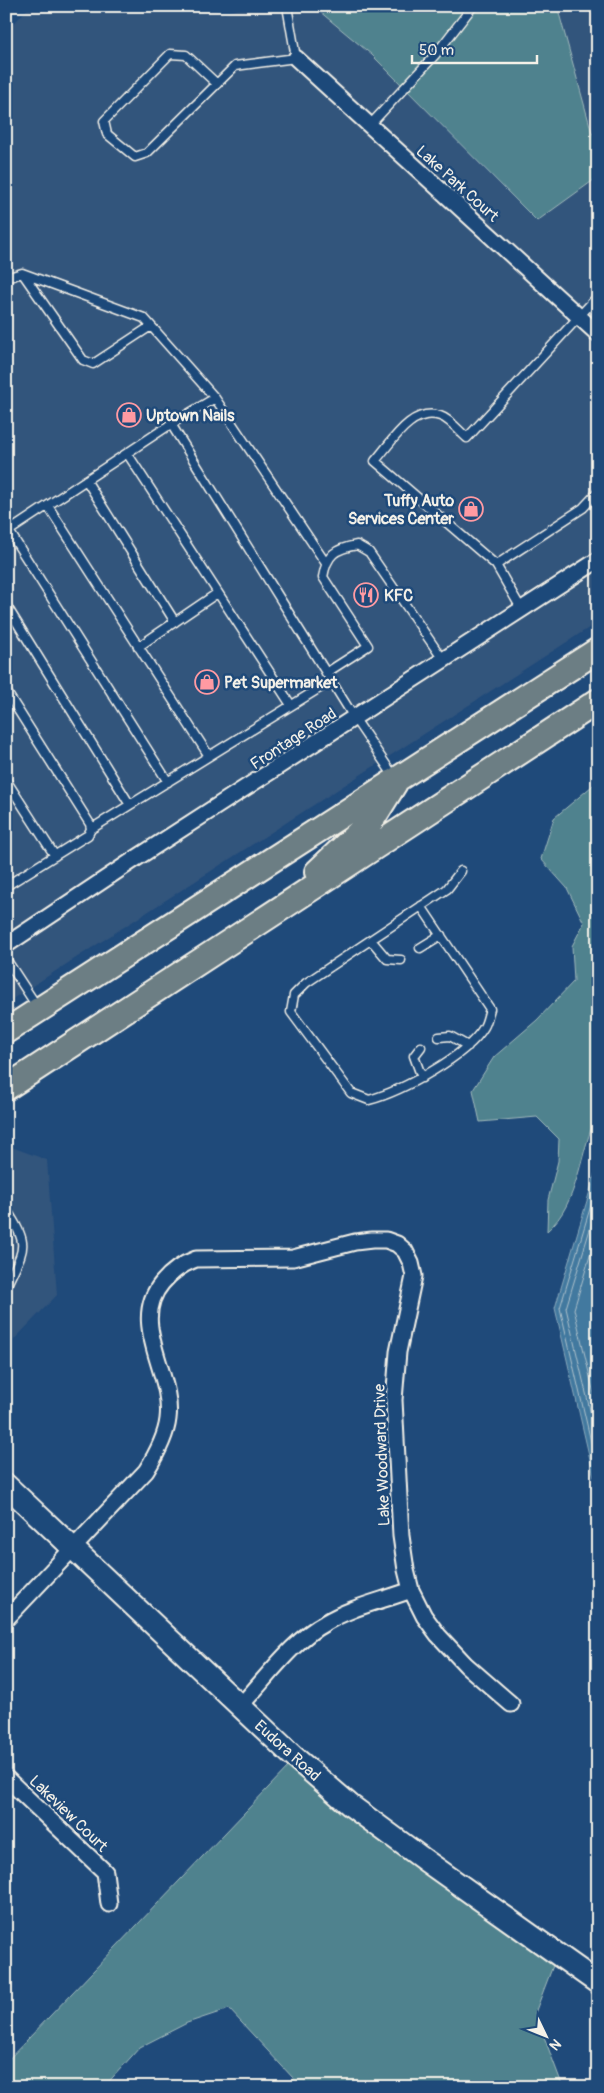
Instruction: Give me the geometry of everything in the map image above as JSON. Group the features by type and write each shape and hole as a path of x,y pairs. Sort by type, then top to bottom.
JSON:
{"main road":[{"path":"6,1031 598,650"},
{"path":"6,1088 598,701"},
{"path":"268,917 372,820 396,780"}],"street":[{"name":"Lake Park Court","path":"296,58 598,334"},
{"name":"Frontage Road","path":"6,945 135,859 355,719 598,560"},
{"name":"Lake Woodward Drive","path":"6,1619 72,1547 146,1471 164,1434 169,1405 152,1338 150,1319 154,1297 168,1276 184,1264 196,1259 293,1258 355,1242 386,1240 397,1244 405,1251 414,1276 398,1352 394,1400 401,1536 411,1590 424,1616 438,1635 466,1665 511,1704"},
{"name":"Eudora Road","path":"6,1485 293,1756 350,1805 426,1862 598,1983"},
{"path":"240,1706 302,1639 322,1624 340,1614 411,1590"},
{"name":"Lakeview Court","path":"6,1778 105,1872 109,1904"}],"lane":[{"path":"217,84 186,55 170,54 104,122 108,134 135,157 147,153 217,84 235,66 296,58 287,6"},
{"path":"369,126 435,55 473,6"},
{"path":"6,278 22,273 144,318 215,398 325,562"},
{"path":"22,273 83,360 93,364 151,326"},
{"path":"522,610 496,564 375,461 411,420 426,414 442,417 467,438 598,296"},
{"path":"168,782 7,532 171,424 215,398"},
{"path":"171,424 355,719 396,780"},
{"path":"127,453 216,594 291,706"},
{"path":"86,480 175,622"},
{"path":"496,564 583,508 598,492"},
{"path":"48,506 209,756"},
{"path":"6,886 88,835 91,829 291,706 368,646 322,577 325,562 340,548 357,545 369,552 444,661"},
{"path":"138,647 216,594"},
{"path":"6,605 130,805"},
{"path":"6,691 90,824 91,829"},
{"path":"6,780 55,856"},
{"path":"421,906 490,1009 485,1026 468,1046 422,1078 369,1100 351,1093 291,1012 294,995 306,983 446,889 461,871"},
{"path":"420,948 441,935"},
{"path":"372,940 387,959 401,960"},
{"path":"6,959 39,1010"},
{"path":"439,1037 450,1036 468,1046"},
{"path":"420,1047 414,1056 422,1078"},
{"path":"6,1208 20,1230 24,1247 6,1287"}],"shaded area":[{"path":"30,6 208,6 224,14 246,6 313,6 372,55 536,221 598,177 598,622 6,1003 6,32"},
{"path":"557,6 598,6 598,140 592,133"},
{"path":"6,1145 47,1160 57,1295 6,1348"}],"green space":[{"path":"313,6 557,6 592,133 598,140 598,177 537,221 372,55"},
{"path":"598,781 596,797 598,812 598,1113 573,1191 558,1219 547,1231 548,1200 558,1161 559,1139 537,1117 480,1122 473,1090 494,1057 537,1020 574,981 572,946 584,923 567,888 541,859 554,818"},
{"path":"290,1765 554,1963 535,2013 563,2087 287,2087 294,2079 229,2009 187,2023 140,2047 104,2087 6,2087 6,2062"}],"water":[{"path":"598,1164 598,1494 555,1308"}],"place":[{"name":"Uptown Nails","path":"129,415"},
{"name":"Tuffy Auto Services Center","path":"471,509"},
{"name":"KFC","path":"366,595"},
{"name":"Pet Supermarket","path":"207,682"}]}
